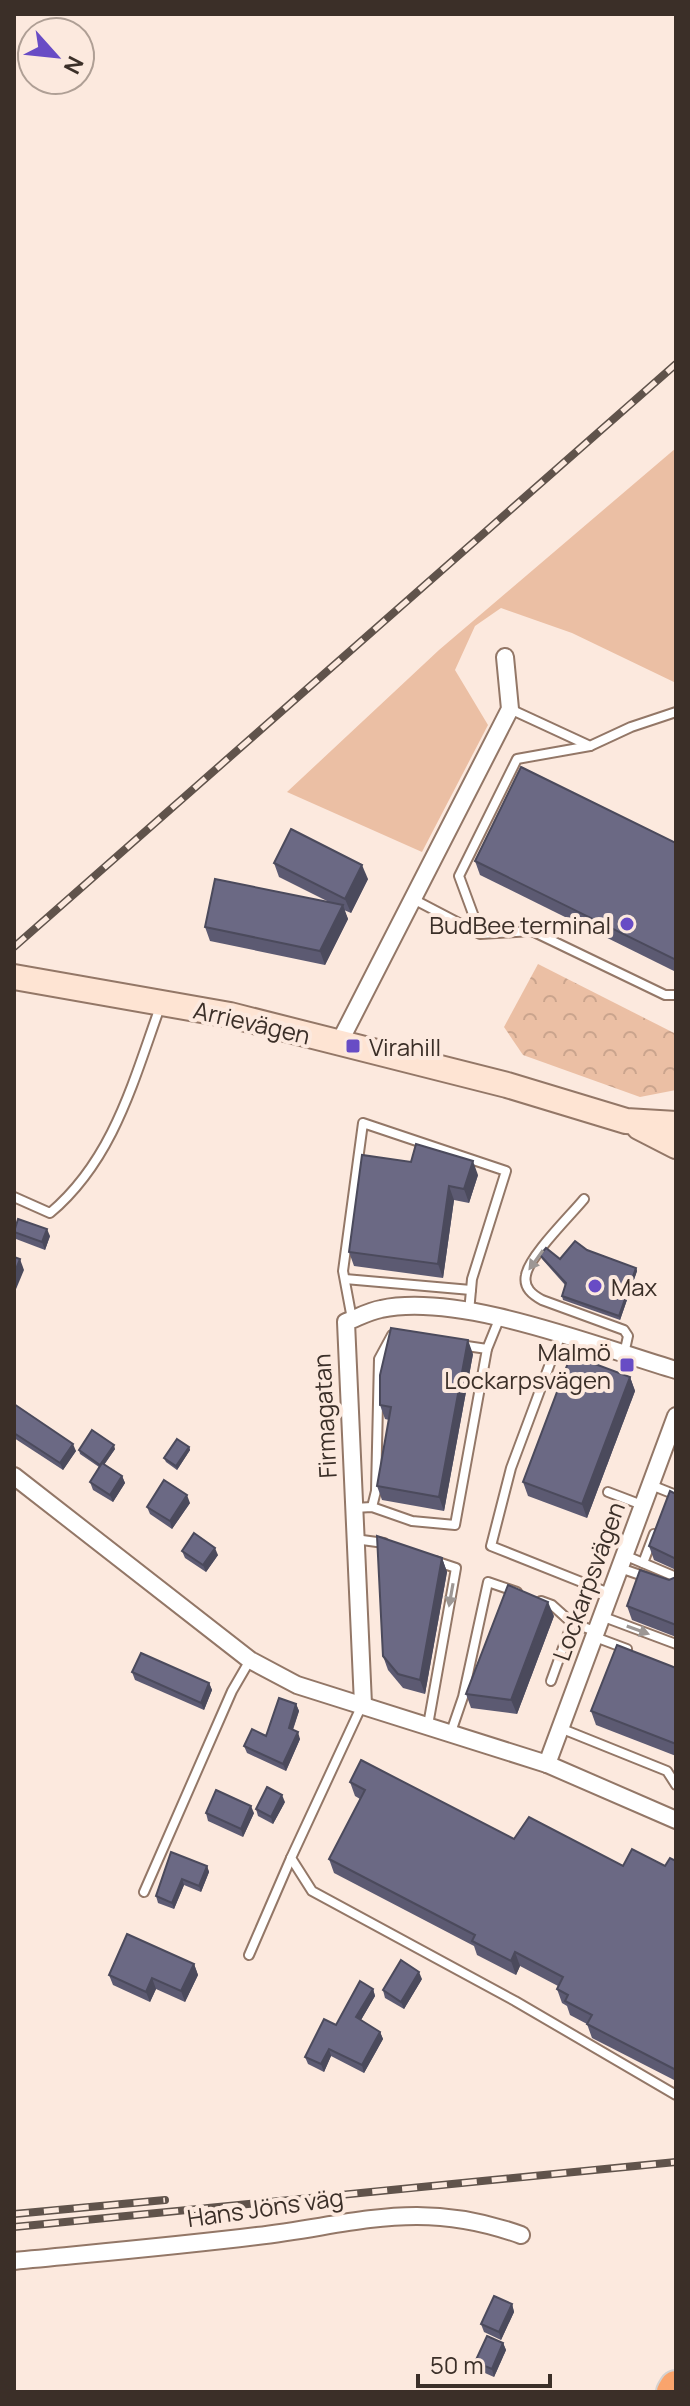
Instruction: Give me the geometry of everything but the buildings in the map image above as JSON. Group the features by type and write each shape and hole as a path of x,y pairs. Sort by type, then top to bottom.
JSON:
{"main road":[{"name":"Arrievägen","path":"14,977 230,1015 507,1085 626,1121 676,1146"},
{"name":"Arrievägen","path":"626,1121 676,1124"}],"street":[{"path":"339,1043 510,709 505,657"},
{"path":"353,1320 380,1309 421,1307 500,1317 676,1370"},
{"name":"Firmagatan","path":"353,1320 346,1322 344,1348 363,1704"},
{"name":"Lockarpsvägen","path":"547,1764 676,1416"},
{"path":"14,1476 250,1660 297,1685 547,1764 676,1820"},
{"name":"Hans Jöns väg","path":"14,2261 260,2236 354,2218 407,2215 453,2216 521,2235"}],"lane":[{"path":"510,709 590,746"},
{"path":"480,934 459,876 517,759 590,746 631,727 676,712"},
{"path":"413,899 480,934 532,931 665,995 676,995"},
{"path":"14,1197 50,1213 72,1195 113,1135 162,1002"},
{"path":"353,1320 345,1279 363,1123 506,1171 471,1290 469,1313"},
{"path":"584,1199 530,1265 526,1284 531,1294 542,1300 624,1330 628,1336 624,1354"},
{"path":"345,1279 471,1290"},
{"path":"353,1508 372,1507 412,1521 455,1525 487,1349 500,1317"},
{"path":"372,1507 376,1491 379,1359 392,1334 406,1336"},
{"path":"561,1334 511,1468 491,1546 609,1593"},
{"path":"447,1343 487,1349"},
{"path":"650,1485 673,1494 664,1507"},
{"path":"608,1492 642,1505"},
{"path":"643,1563 659,1521"},
{"path":"354,1539 373,1539 401,1549"},
{"path":"428,1725 456,1568 429,1559"},
{"path":"621,1561 643,1563 676,1577"},
{"path":"621,1561 676,1587"},
{"path":"451,1732 463,1697 488,1582 552,1605 572,1623 676,1644"},
{"path":"551,1681 572,1623"},
{"path":"596,1628 638,1653"},
{"path":"144,1892 232,1691 250,1660"},
{"path":"249,1955 363,1704"},
{"path":"560,1728 667,1771 676,1785"},
{"path":"291,1858 312,1891 515,2001 676,2095"}],"green space":[{"path":"676,448 676,683 572,633 501,608 475,626 455,670 488,725 422,852 287,792 439,650"},
{"path":"538,964 676,1034 676,1090 640,1097 523,1055 504,1027"}],"railway":[{"path":"14,947 676,364"},
{"path":"14,2227 676,2162"},
{"path":"14,2214 165,2200"}],"place":[{"name":"BudBee terminal","path":"627,924"},
{"name":"Virahill","path":"353,1046"},
{"name":"Max","path":"595,1286"},
{"name":"Malmö Lockarpsvägen","path":"627,1365"}]}
